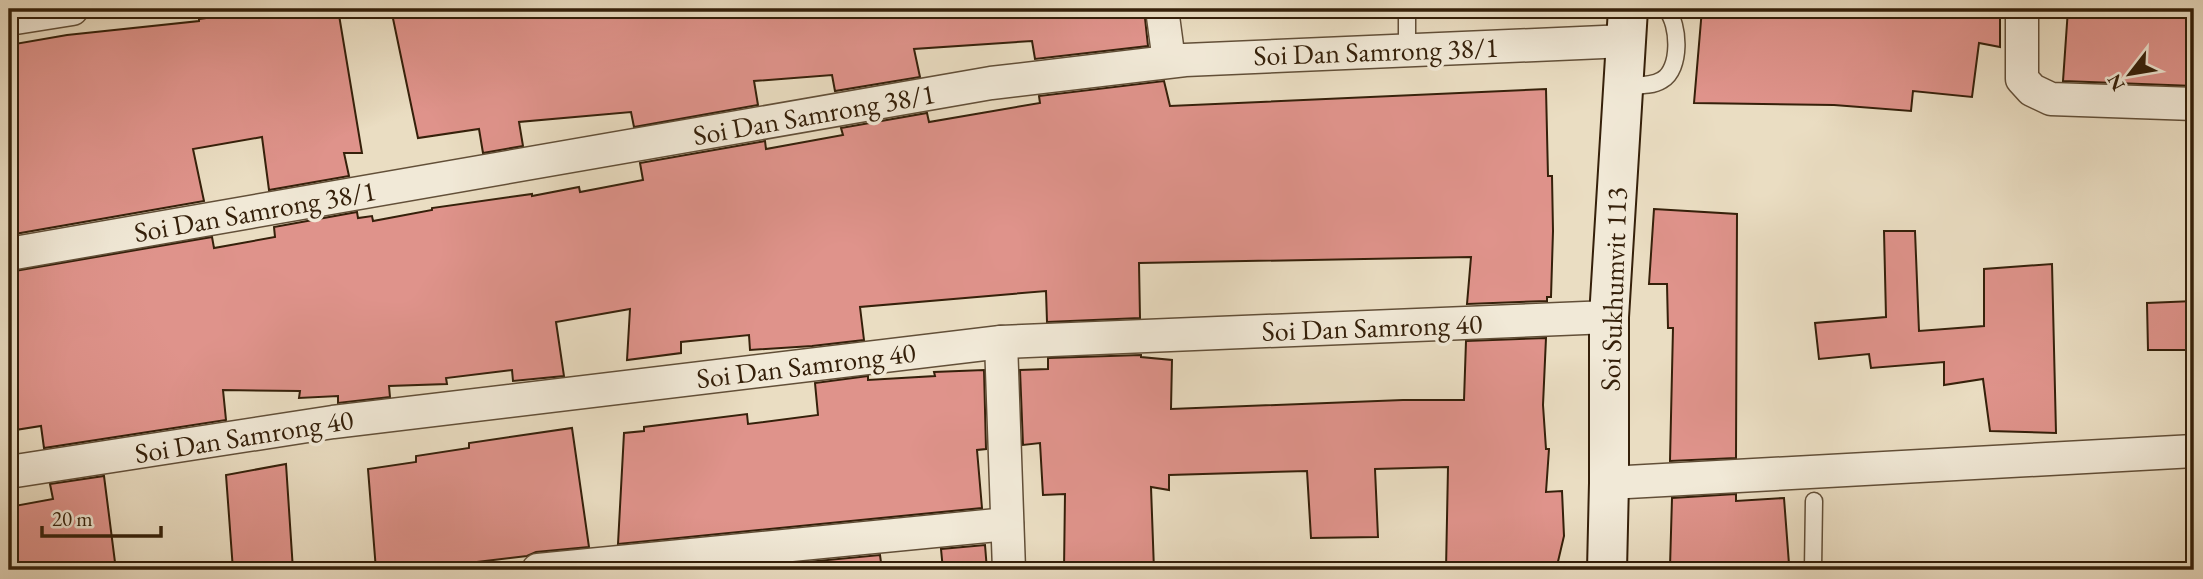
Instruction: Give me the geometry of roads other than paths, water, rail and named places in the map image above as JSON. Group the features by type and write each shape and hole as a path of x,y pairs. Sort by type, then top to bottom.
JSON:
{"main road":[{"name":"Soi Sukhumvit 113","path":"1607,570 1609,317 1627,25"}],"street":[{"path":"9,19 72,9"},
{"path":"1162,9 1169,61"},
{"path":"2022,9 2022,79 2032,90 2051,99 2194,104"},
{"name":"Soi Dan Samrong 38/1","path":"9,254 990,83 1169,61 1407,50 1627,25"},
{"name":"Soi Dan Samrong 40","path":"9,472 333,422 1001,342 1609,317"},
{"path":"1001,342 1009,570"},
{"path":"1609,483 2194,451"},
{"path":"538,570 1007,524"}],"lane":[{"path":"1407,9 1407,50"},
{"path":"1623,86 1655,84 1665,79 1672,71 1678,31 1666,9"},
{"path":"1813,570 1814,501"}]}
